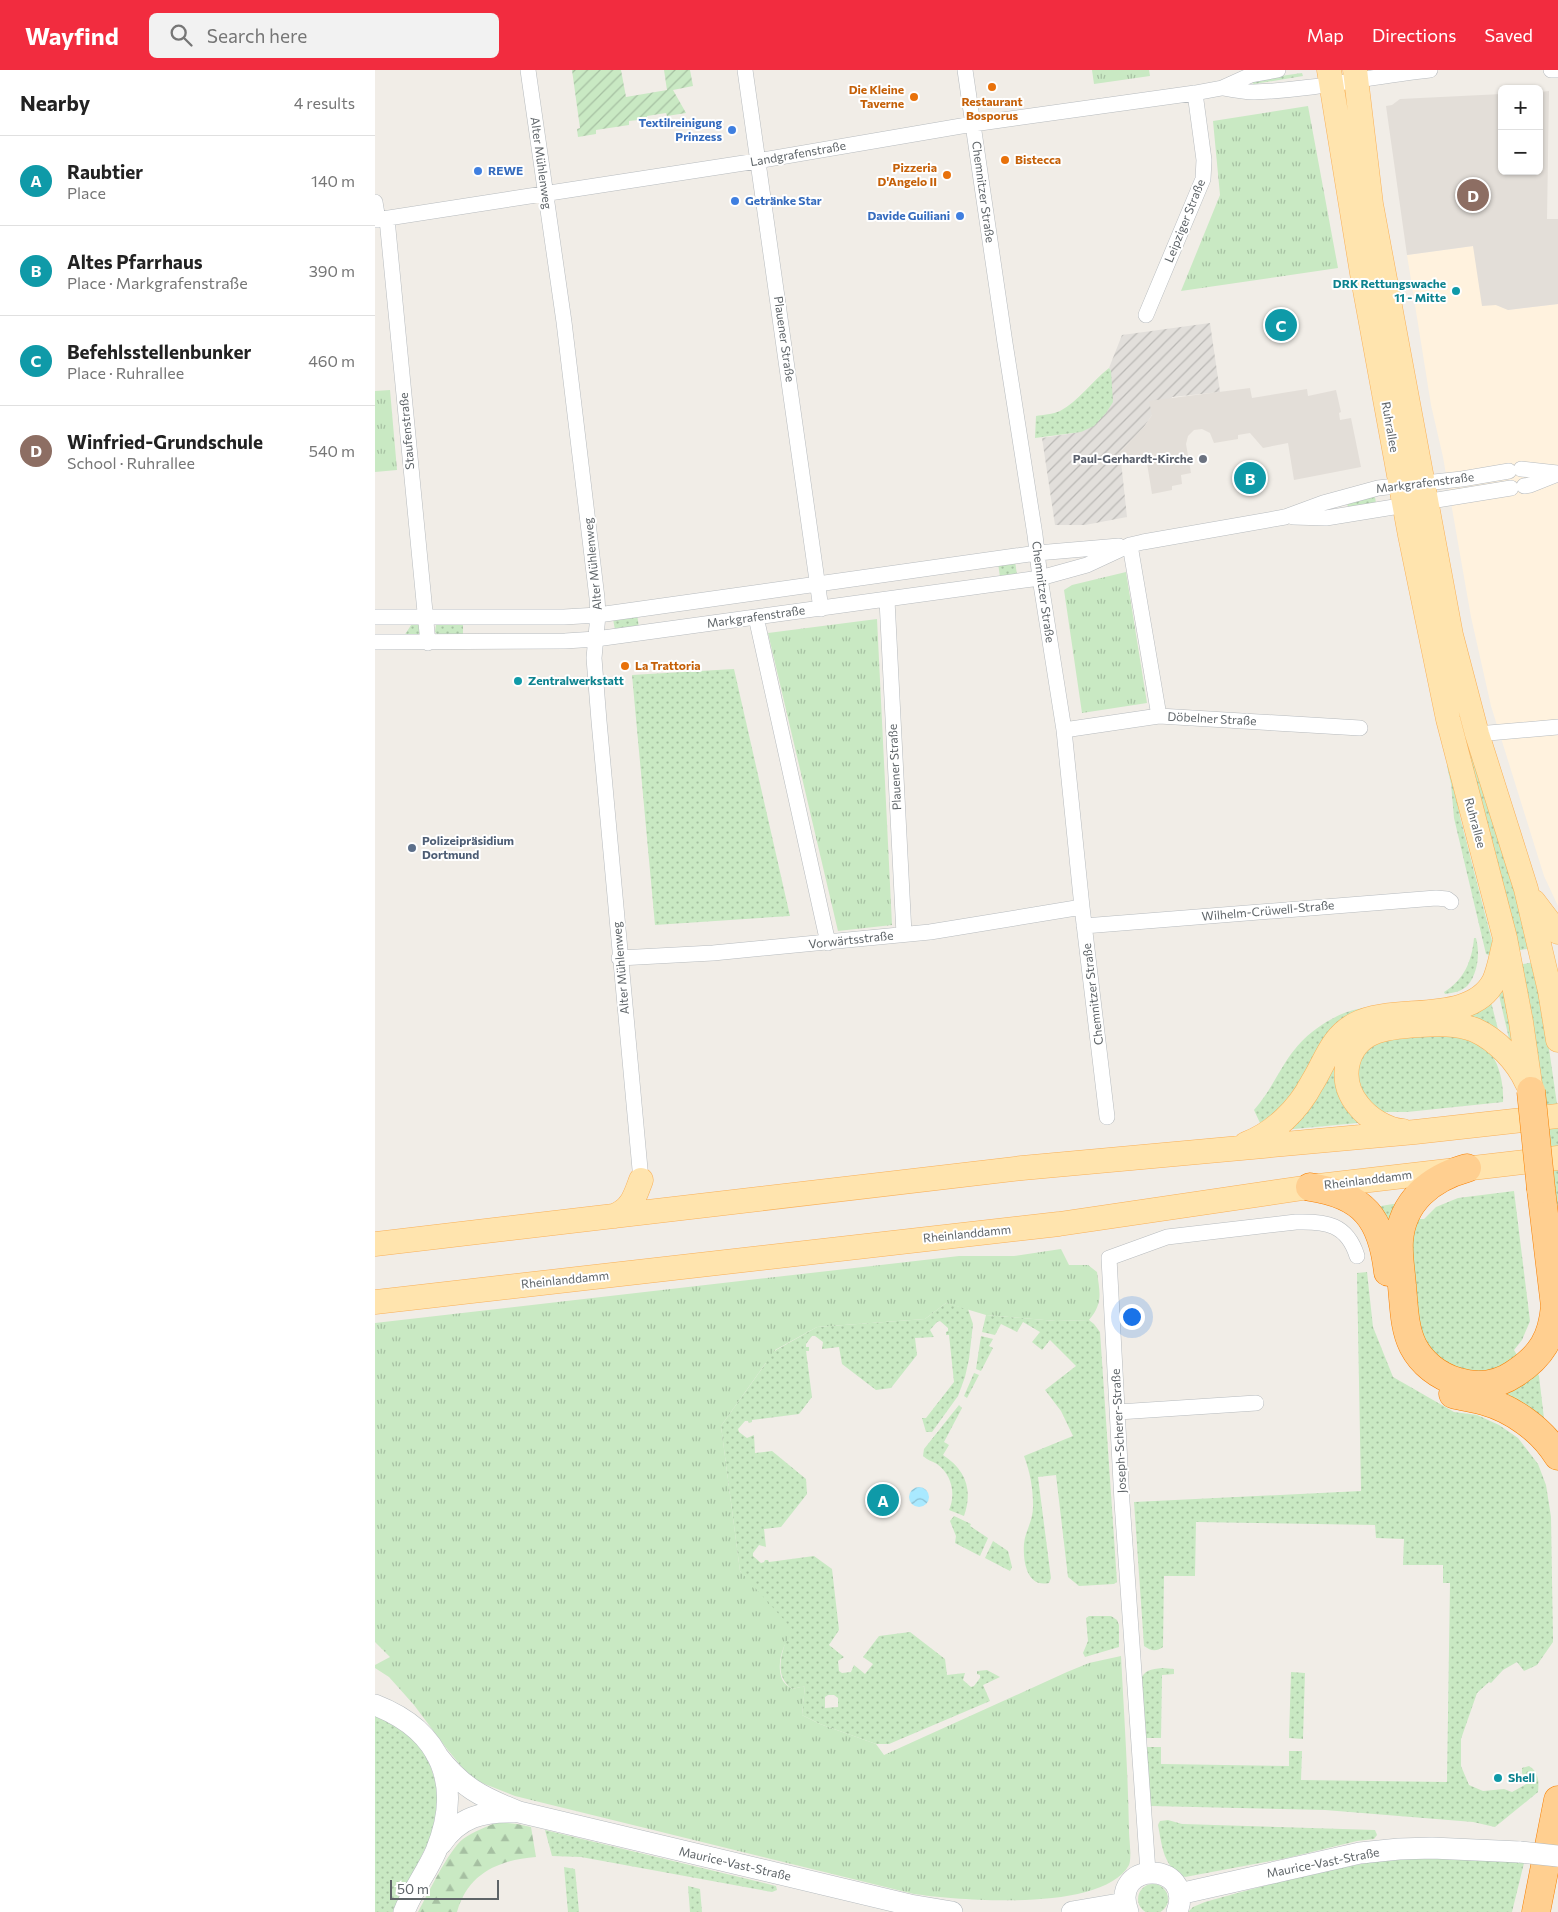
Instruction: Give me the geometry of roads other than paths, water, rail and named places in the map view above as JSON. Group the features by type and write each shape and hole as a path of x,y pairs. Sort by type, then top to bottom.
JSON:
{"highway":[{"name":"Ruhrallee","path":"1467,1168 1439,1178 1423,1190 1413,1202 1402,1225 1399,1255 1407,1330 1412,1345 1419,1357 1443,1377 1459,1383 1479,1385 1496,1383 1511,1376 1534,1359 1545,1345 1557,1319 1528,1083"},
{"path":"1310,1187 1346,1196 1362,1207 1374,1223 1382,1238 1386,1254 1395,1334 1399,1348 1413,1371 1426,1382 1442,1390 1506,1409 1521,1418 1543,1437 1558,1456"},
{"path":"1536,1912 1558,1800"}],"main road":[{"name":"Ruhrallee","path":"1355,75 1371,204 1381,315"},
{"name":"Ruhrallee","path":"1329,77 1381,315 1414,494 1448,719 1505,938 1521,1022 1528,1083"},
{"name":"Ruhrallee","path":"1414,494 1477,734 1526,889 1550,991 1558,1040"},
{"path":"1448,719 1464,732 1477,734"},
{"path":"1526,889 1539,910 1558,932"},
{"path":"1219,1149 1248,1144 1266,1134 1281,1122 1309,1088 1328,1052 1339,1036 1357,1023 1372,1018 1450,1009 1471,1003 1478,998 1493,982 1505,938"},
{"path":"1415,1132 1399,1131 1379,1123 1365,1114 1357,1105 1348,1089 1346,1073 1351,1055 1360,1042 1375,1031 1395,1026 1431,1024 1465,1027 1481,1034 1496,1044 1513,1060 1528,1083"},
{"path":"375,1244 1022,1168 1415,1132 1558,1116"},
{"name":"Rheinlanddamm","path":"375,1302 1059,1224 1310,1187 1558,1158"},
{"path":"641,1180 646,1192 653,1201 662,1208 669,1210"},
{"path":"614,1216 630,1207 641,1180"},
{"path":"375,1705 405,1719 423,1735 451,1773 479,1795 519,1812"},
{"path":"404,1912 435,1852 445,1827 448,1810 448,1788 444,1770 436,1754"},
{"path":"435,1852 457,1825 470,1818 499,1812 519,1812"},
{"name":"Maurice-Vast-Straße","path":"519,1812 901,1903 952,1912"},
{"name":"Maurice-Vast-Straße","path":"1148,1872 1159,1873 1170,1878 1175,1883 1178,1903 1367,1852 1432,1848 1520,1852 1558,1856"},
{"path":"1072,1912 1126,1907 1125,1895 1131,1881 1141,1874 1148,1872"}],"street":[{"name":"Alter Mühlenweg","path":"528,70 584,483 598,615 594,658 619,958 641,1180"},
{"name":"Plauener Straße","path":"745,70 821,609"},
{"name":"Chemnitzer Straße","path":"965,70 1064,730 1082,907 1107,1117"},
{"name":"Landgrafenstraße","path":"380,220 757,161 973,124 1195,93 1222,88 1251,75 1278,70"},
{"name":"Landgrafenstraße","path":"1222,88 1252,92 1329,77 1430,70"},
{"path":"1551,70 1558,70"},
{"name":"Leipziger Straße","path":"1146,315 1203,179 1204,160 1195,93"},
{"name":"Staufenstraße","path":"375,202 380,220 428,643"},
{"name":"Markgrafenstraße","path":"1285,517 1326,518 1414,494 1515,470 1558,474"},
{"name":"Markgrafenstraße","path":"375,617 564,617 598,615 1037,553 1131,545 1285,517 1323,503 1378,488 1414,494 1518,487 1530,485 1558,474"},
{"path":"1131,545 1159,716"},
{"name":"Markgrafenstraße","path":"375,642 428,643 596,639 1040,578 1087,565 1131,545"},
{"name":"Plauener Straße","path":"887,600 904,934"},
{"path":"756,617 828,943"},
{"name":"Döbelner Straße","path":"1064,730 1159,716 1360,728"},
{"path":"1477,734 1558,727"},
{"name":"Wilhelm-Crüwell-Straße","path":"1085,926 1436,898 1447,899 1451,902"},
{"name":"Vorwärtsstraße","path":"619,958 713,953 930,932 1082,907"},
{"name":"Joseph-Scherer-Straße","path":"1148,1872 1122,1502 1109,1258 1167,1236 1296,1222 1329,1224 1340,1229 1349,1238 1357,1256"},
{"path":"1118,1412 1255,1403"}],"water":[{"path":"919,1487 926,1490 929,1497 926,1504 919,1507 912,1504 909,1497 912,1490"}],"place":[{"name":"Restaurant Bosporus","path":"992,87"},
{"name":"Die Kleine Taverne","path":"914,97"},
{"name":"Textilreinigung Prinzess","path":"732,130"},
{"name":"Bistecca","path":"1005,160"},
{"name":"REWE","path":"478,171"},
{"name":"Pizzeria D'Angelo II","path":"947,175"},
{"name":"Winfried-Grundschule","path":"1473,195"},
{"name":"Getränke Star","path":"735,201"},
{"name":"Davide Guiliani","path":"960,216"},
{"name":"DRK Rettungswache 11 - Mitte","path":"1456,291"},
{"name":"Befehlsstellenbunker","path":"1281,325"},
{"name":"Paul-Gerhardt-Kirche","path":"1203,459"},
{"name":"Altes Pfarrhaus","path":"1250,478"},
{"name":"La Trattoria","path":"625,666"},
{"name":"Zentralwerkstatt","path":"518,681"},
{"name":"Polizeipräsidium Dortmund","path":"412,848"},
{"name":"Raubtier","path":"883,1500"},
{"name":"Shell","path":"1498,1778"}]}
